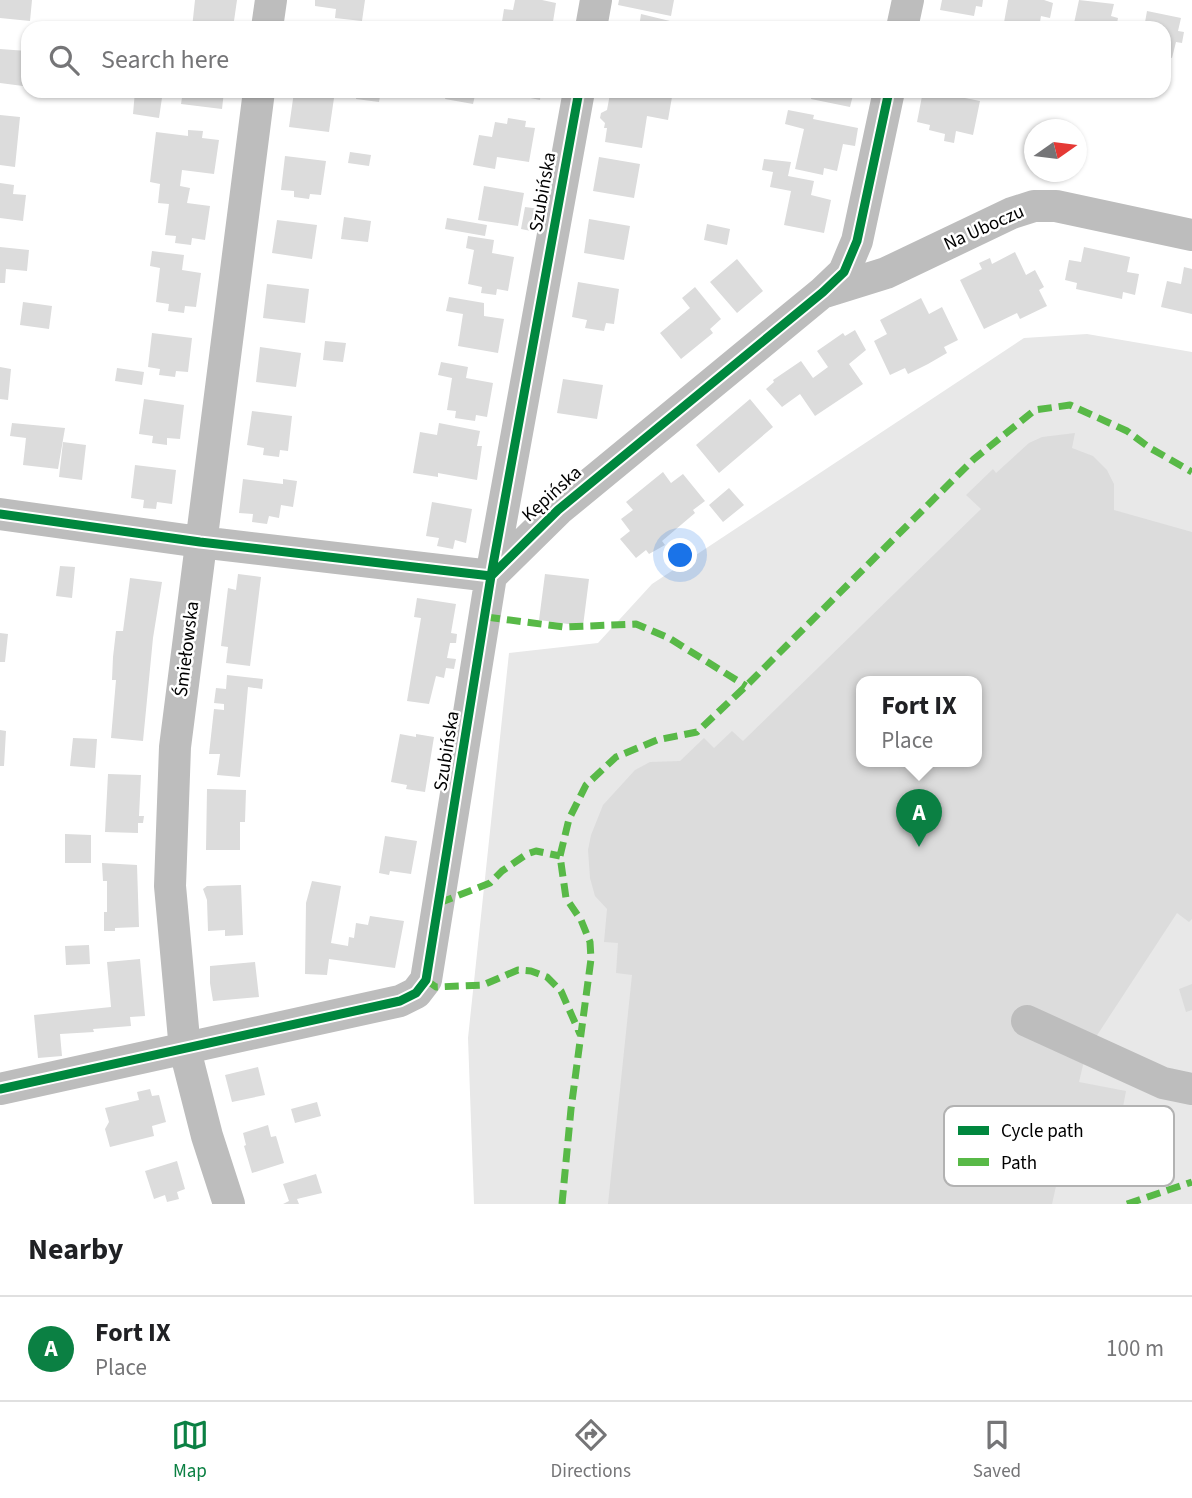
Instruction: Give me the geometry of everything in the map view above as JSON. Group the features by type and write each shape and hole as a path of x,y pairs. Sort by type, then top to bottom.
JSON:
{"street":[{"path":"268,21 271,0"},
{"path":"592,21 596,0"},
{"path":"904,21 908,0"},
{"name":"Śmiełowska","path":"229,1204 207,1136 185,1050 170,886 175,747 258,98"},
{"name":"Szubińska","path":"0,1090 400,1001 416,993 426,980 491,576 578,98"},
{"name":"Kępińska","path":"491,576 558,510 844,272 858,241 888,98"},
{"name":"Na Uboczu","path":"823,292 886,273 1012,213 1034,206 1056,205 1192,235"},
{"path":"0,514 491,576"},
{"path":"1027,1021 1163,1083 1192,1089"}],"shaded area":[{"path":"1087,334 1192,352 1192,1204 474,1204 468,1038 509,653 598,643 652,584 1024,338"}],"building":[{"path":"0,0 32,0 30,21 0,18"},
{"path":"195,0 237,0 234,21 193,21"},
{"path":"315,0 365,0 362,21 335,18 336,9 315,6"},
{"path":"515,0 556,3 553,21 502,21 504,9 513,10"},
{"path":"619,0 674,0 671,16 618,5"},
{"path":"942,0 983,0 982,7 976,6 974,16 940,10"},
{"path":"1008,0 1044,0 1053,3 1050,18 1041,16 1040,21 1004,21"},
{"path":"1079,0 1114,4 1111,16 1118,18 1117,21 1074,21"},
{"path":"1147,11 1181,18 1178,31 1184,32 1182,43 1176,42 1172,58 1171,21 1145,21"},
{"path":"641,14 670,21 640,21"},
{"path":"0,49 21,51 21,86 0,83"},
{"path":"134,98 162,98 159,118 133,114"},
{"path":"182,98 223,98 222,109 181,104"},
{"path":"293,98 334,98 329,132 289,127"},
{"path":"356,98 380,98 379,102"},
{"path":"445,98 474,98 473,104"},
{"path":"609,98 672,98 668,120 647,116 642,148 605,142 607,128 604,128 605,123 600,118 601,113 607,110"},
{"path":"811,98 852,98 850,107"},
{"path":"922,98 965,98 980,101 973,135 956,131 954,143 944,141 945,134 929,130 930,125 917,122"},
{"path":"788,110 814,115 813,119 858,128 855,146 843,144 837,171 824,168 823,175 795,169 804,129 785,124"},
{"path":"0,115 20,117 15,167 0,165"},
{"path":"508,118 526,121 525,127 535,128 529,162 497,157 495,169 473,165 479,135 492,137 495,122 507,124"},
{"path":"188,130 203,131 202,138 219,140 214,174 182,170 180,186 190,188 187,203 210,206 205,240 192,238 191,245 175,243 176,236 165,235 169,204 158,203 160,184 150,182 156,132 188,136"},
{"path":"350,152 371,155 369,166 348,163"},
{"path":"285,156 326,161 321,195 310,194 309,199 294,197 294,191 281,190"},
{"path":"599,157 640,164 634,198 593,191"},
{"path":"764,159 791,162 788,176 814,181 811,195 831,200 824,233 784,225 791,191 770,187 773,172 762,170"},
{"path":"0,183 14,185 13,194 26,195 23,221 0,218"},
{"path":"484,186 524,193 518,226 478,220"},
{"path":"525,207 540,209 536,232 521,229"},
{"path":"344,217 371,221 368,242 341,239"},
{"path":"447,218 487,225 485,236 445,229"},
{"path":"589,219 630,226 624,260 584,253"},
{"path":"277,220 317,225 312,259 272,253"},
{"path":"707,224 730,229 727,245 704,240"},
{"path":"468,236 494,240 492,253 514,257 508,291 497,289 496,295 481,293 482,287 468,284 474,250 466,248"},
{"path":"0,247 29,250 27,271 6,269 5,283 0,283"},
{"path":"1084,247 1130,257 1127,272 1139,274 1135,295 1123,292 1122,299 1076,289 1077,283 1065,280 1069,260 1081,262"},
{"path":"152,251 184,255 182,270 201,273 196,307 185,306 184,313 168,311 169,304 156,302 160,268 150,266"},
{"path":"1015,252 1026,275 1035,270 1044,287 1039,290 1047,306 1020,319 1017,313 984,329 960,280 982,269 979,263 990,258 992,264"},
{"path":"737,259 763,291 737,313 710,282"},
{"path":"1184,267 1192,269 1192,314 1161,307 1167,281 1181,284"},
{"path":"578,282 619,289 614,324 606,323 604,331 585,328 587,320 572,317"},
{"path":"267,284 309,289 305,323 263,318"},
{"path":"695,287 721,319 710,329 713,333 681,359 660,333 690,308 682,298"},
{"path":"449,297 484,303 484,316 504,319 498,353 458,346 463,314 446,311"},
{"path":"921,298 929,314 942,307 958,340 944,347 947,353 928,364 908,374 905,368 890,375 874,341 887,334 880,320"},
{"path":"23,302 52,306 49,329 20,325"},
{"path":"855,330 866,350 849,364 863,384 815,416 800,394 782,407 766,389 773,380 801,361 813,378 828,367 817,351 843,333 845,336"},
{"path":"152,333 192,338 188,372 176,371 175,377 159,375 160,369 148,367"},
{"path":"325,341 346,343 343,362 323,360"},
{"path":"260,347 301,353 296,387 256,382"},
{"path":"441,362 468,367 466,378 493,383 487,417 476,415 475,421 455,418 456,411 447,410 452,378 438,375"},
{"path":"0,367 11,369 8,400 0,399"},
{"path":"117,368 144,372 142,385 115,381"},
{"path":"563,379 603,385 597,419 557,413"},
{"path":"144,399 184,405 180,439 167,438 167,445 152,443 153,436 139,434"},
{"path":"750,399 773,427 719,473 696,445"},
{"path":"252,411 292,416 288,451 280,450 279,457 263,455 264,448 247,445"},
{"path":"12,423 65,428 58,469 23,465 26,438 10,436"},
{"path":"439,423 480,431 477,446 482,446 477,480 438,473 438,477 413,473 420,432 437,435"},
{"path":"1075,433 1072,448 1093,456 1107,470 1114,484 1114,510 1192,532 1192,919 1189,922 1177,913 1092,1043 1079,1082 1126,1091 1123,1106 944,1106 944,1186 1056,1186 1052,1204 608,1204 632,975 616,973 618,943 604,942 607,909 595,896 590,878 588,850 603,805 635,770 650,762 680,761 704,738 714,748 732,731 743,741 981,509 966,495 993,469 996,473 1029,443 1042,437"},
{"path":"63,442 86,445 82,480 59,477"},
{"path":"135,465 176,470 172,504 157,502 156,509 143,508 144,500 131,498"},
{"path":"663,472 671,483 683,474 705,501 662,541 665,545 649,554 646,550 636,558 620,539 630,531 621,519 633,510 626,502"},
{"path":"243,479 283,484 283,479 297,481 293,507 281,505 279,518 269,516 267,524 252,522 253,514 239,513"},
{"path":"729,488 744,505 723,522 709,505"},
{"path":"432,502 472,509 466,543 455,540 453,549 437,546 439,538 426,536"},
{"path":"60,566 75,567 72,598 56,596"},
{"path":"238,574 261,577 250,666 226,663 228,647 221,646 228,588 236,590"},
{"path":"545,574 589,579 583,626 539,620"},
{"path":"130,578 162,582 153,638 143,741 111,738 116,680 112,680 116,631 123,631"},
{"path":"417,598 456,604 451,633 457,634 456,643 450,643 447,658 456,659 454,669 446,668 444,678 436,676 429,704 407,701 421,618 414,617"},
{"path":"0,633 8,634 5,662 0,662"},
{"path":"227,675 263,679 262,689 248,687 240,777 217,775 220,754 209,754 214,709 224,710 224,704 214,703 216,688 226,689"},
{"path":"0,730 6,731 4,766 0,766"},
{"path":"400,734 434,737 425,792 406,789 407,785 391,782"},
{"path":"73,738 97,739 95,768 70,766"},
{"path":"108,774 141,775 139,816 144,816 143,823 138,823 138,833 105,832"},
{"path":"207,789 246,790 245,822 240,822 240,850 206,850"},
{"path":"65,834 91,835 91,863 65,863"},
{"path":"385,836 417,841 411,874 390,871 389,875 379,873"},
{"path":"102,863 137,865 139,927 104,931 107,881 103,881"},
{"path":"312,881 341,886 331,943 348,946 349,937 354,938 356,923 368,925 370,916 404,921 395,968 329,959 327,975 305,974 306,903"},
{"path":"241,885 243,935 225,936 225,930 208,931 207,900 203,889 207,886"},
{"path":"89,945 90,964 66,965 65,946"},
{"path":"140,959 145,1016 130,1017 131,1026 60,1034 62,1056 38,1058 34,1015 111,1007 107,962"},
{"path":"255,962 259,997 213,1001 210,966"},
{"path":"1192,984 1192,1010 1186,1012 1179,989"},
{"path":"258,1067 265,1095 232,1102 225,1075"},
{"path":"150,1089 152,1096 159,1095 166,1122 152,1126 154,1136 110,1147 105,1129 109,1122 105,1108 139,1100 137,1092"},
{"path":"317,1102 321,1116 295,1123 291,1109"},
{"path":"268,1125 271,1137 276,1136 284,1163 252,1173 243,1133"},
{"path":"177,1161 185,1189 177,1192 179,1199 167,1202 165,1195 154,1199 145,1171"},
{"path":"316,1174 322,1193 297,1199 299,1204 283,1204 289,1201 283,1184"}],"marked path":[{"path":"562,1204 571,1109 591,959 590,942 581,920 566,898 560,856 569,819 586,785 616,757 657,740 697,732 974,459 1035,410 1070,405 1127,431 1150,448 1192,472"},
{"path":"486,617 564,627 636,624 669,638 746,686"},
{"path":"439,903 490,883 527,854 536,851 560,856"},
{"path":"426,980 436,987 483,985 518,970 531,971 547,977 561,991 580,1034"},
{"path":"1127,1204 1192,1182"}],"cycle path":[{"path":"0,1089 400,1001 416,993 426,980 491,576 578,98"},
{"path":"0,514 200,542 491,576 558,510 844,272 857,241 888,98"}],"place":[{"name":"Fort IX","path":"919,847"}]}
